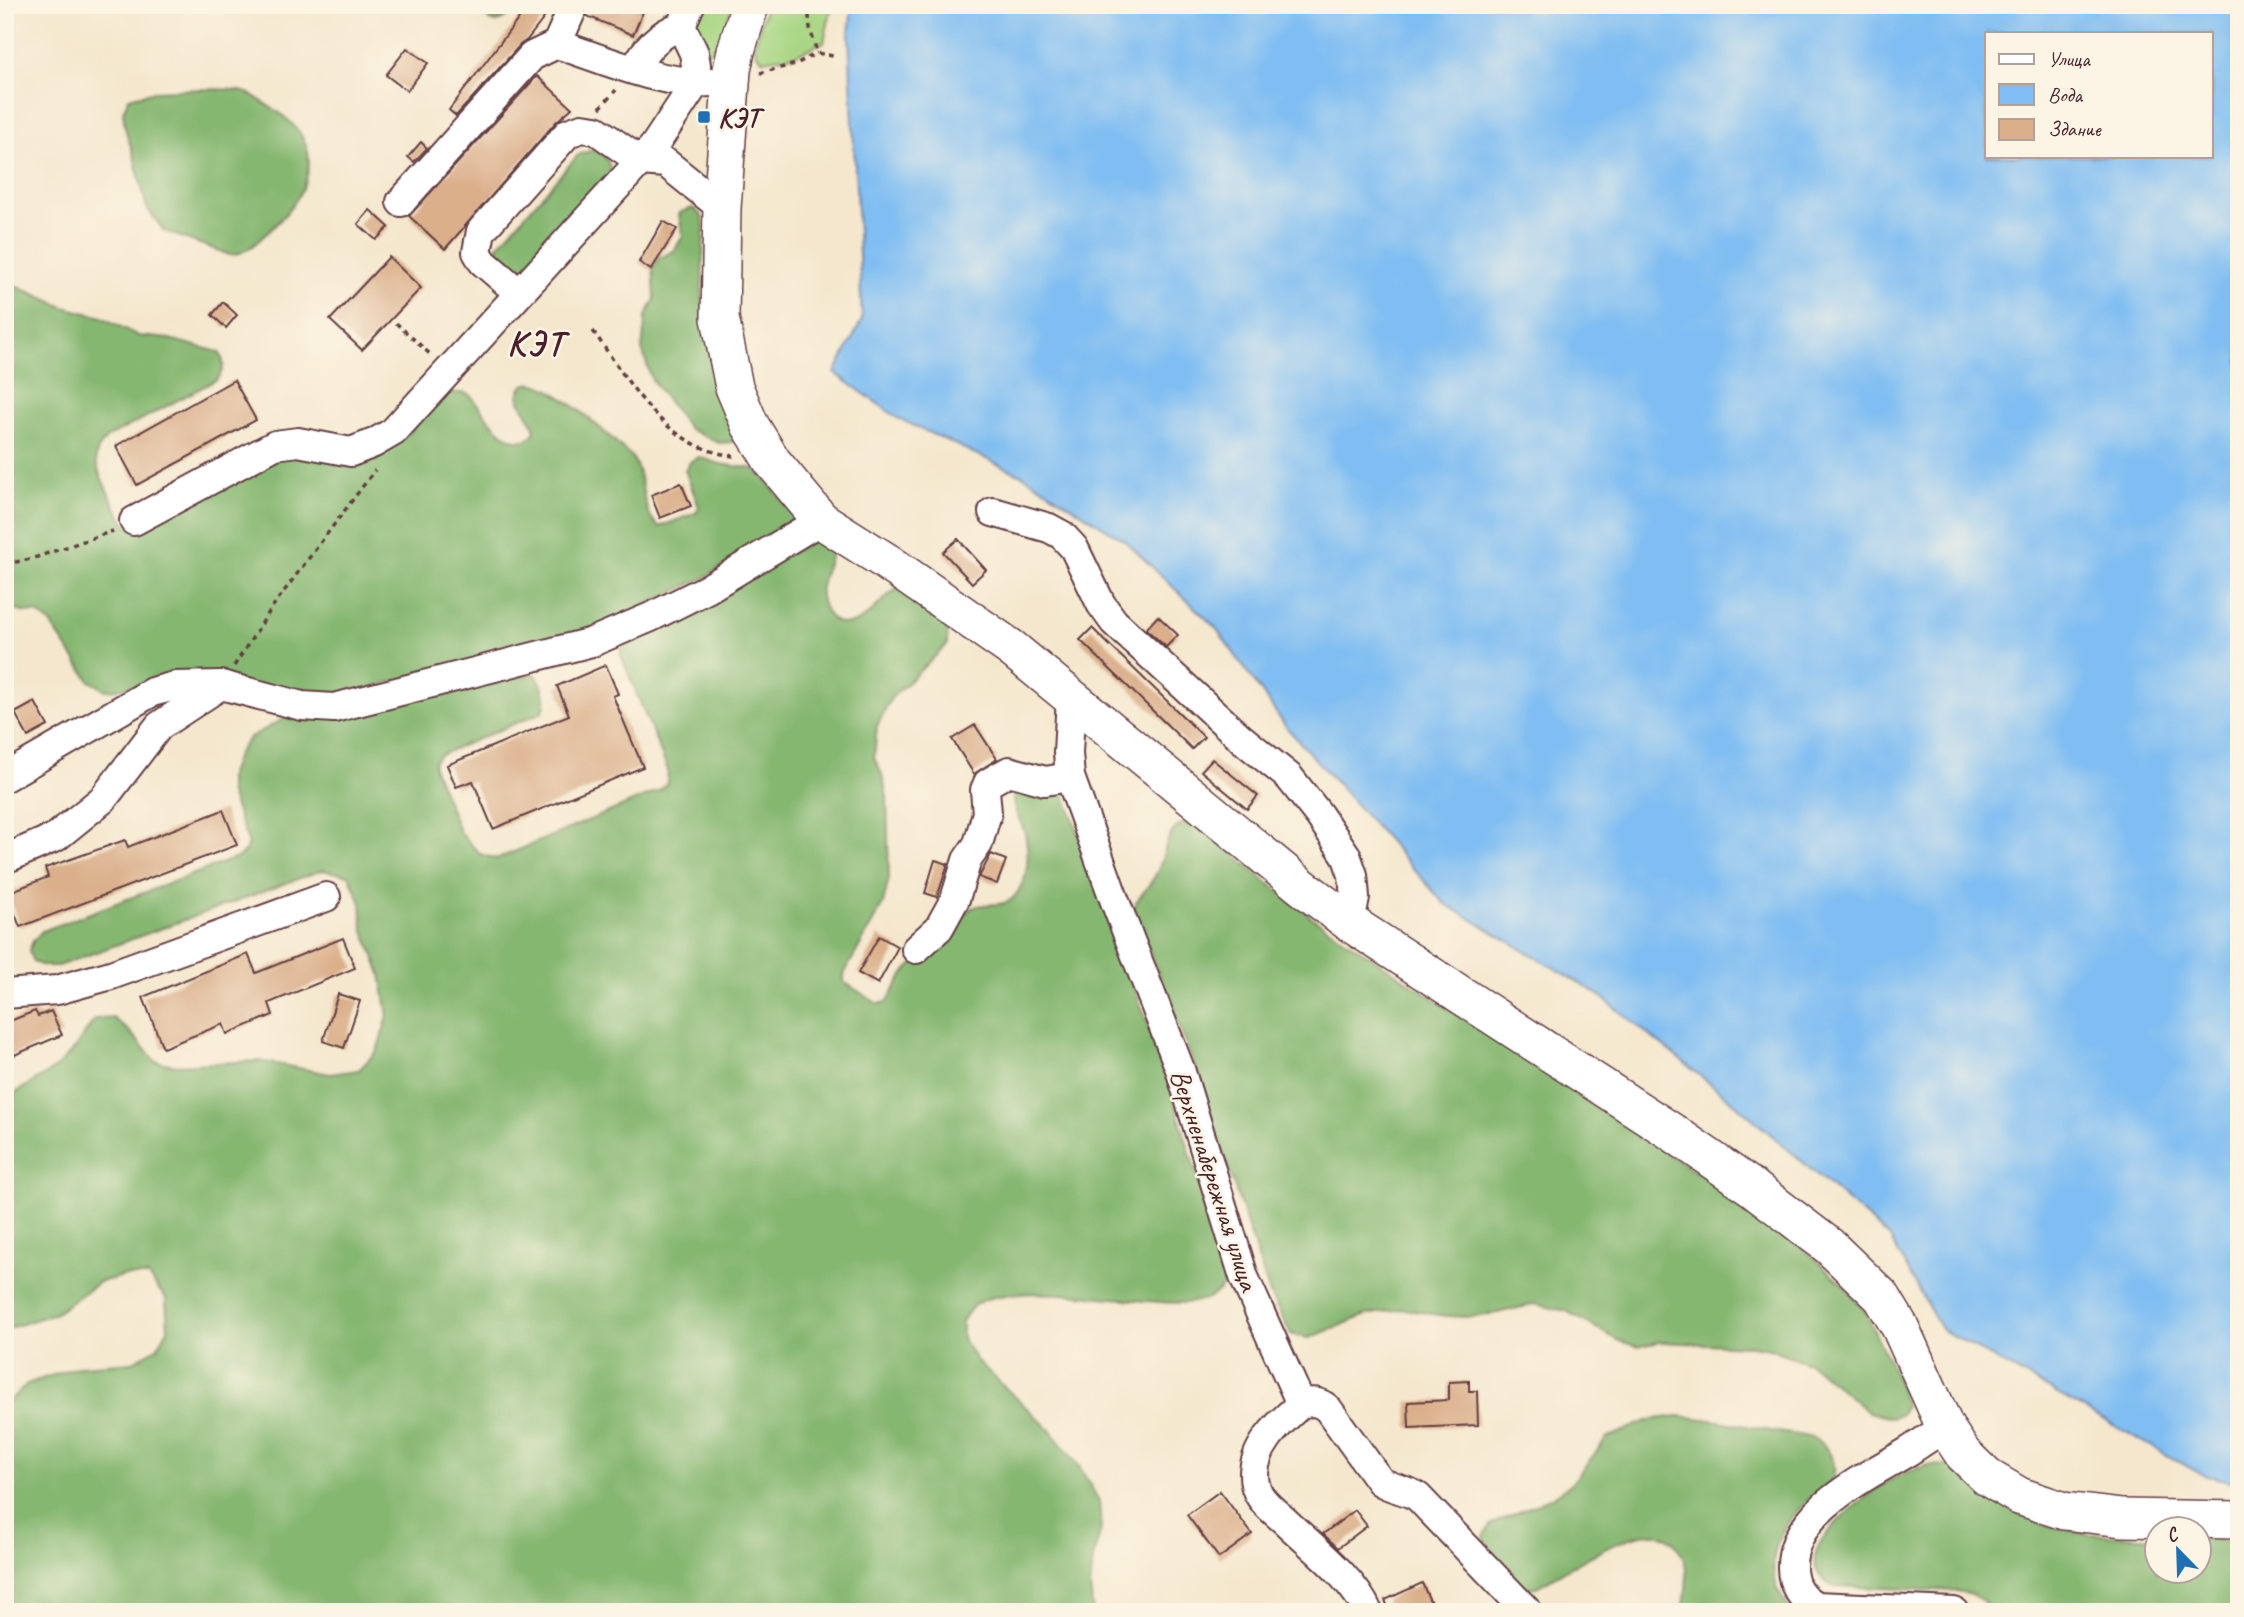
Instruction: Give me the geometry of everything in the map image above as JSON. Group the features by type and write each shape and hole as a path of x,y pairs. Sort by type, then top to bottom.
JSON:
{"main road":[{"path":"750,5 736,51 732,81 722,208 720,318 734,387 750,425 772,461 821,520 1011,648 1301,886 1350,923 1672,1132 1753,1188 1829,1246 1882,1297 1900,1327 1945,1427 1963,1454 1987,1477 2019,1496 2064,1511 2122,1518 2239,1520"}],"street":[{"path":"401,202 532,56 557,44 574,5"},
{"path":"134,521 275,444 298,442 351,452 393,432 654,146 695,83 696,65 685,16 653,41 634,70"},
{"path":"557,44 634,70 695,83 732,81"},
{"path":"519,293 483,262 477,252 481,231 568,133 582,128 596,130 640,161 666,163 722,208"},
{"path":"993,512 1049,528 1062,535 1074,548 1096,595 1114,622 1242,739 1289,777 1346,855 1353,875 1355,897 1350,923"},
{"path":"5,777 152,692 175,686 221,685 302,706 334,708 592,642 707,589 821,520"},
{"path":"12,856 56,838 103,799 159,726 221,685"},
{"name":"Верхненабережная улица","path":"1071,696 1068,753 1070,777 1180,1069 1244,1277 1301,1404"},
{"path":"916,950 939,928 955,900 967,860 978,844 984,824 987,813 985,790 988,783 1009,771 1045,781 1070,777"},
{"path":"5,994 57,989 111,975 326,897"},
{"path":"1368,1612 1357,1594 1333,1567 1263,1501 1255,1486 1254,1471 1259,1455 1279,1424 1301,1404 1312,1401 1322,1403 1380,1481 1418,1497 1521,1610"},
{"path":"1945,1427 1908,1452 1881,1465 1825,1506 1799,1534 1792,1554 1792,1574 1795,1587 1806,1601 1816,1606 1954,1612"}],"path":[{"path":"808,5 810,28 817,53"},
{"path":"732,81 796,64 817,53 833,56"},
{"path":"582,128 634,70"},
{"path":"396,323 450,370"},
{"path":"593,331 660,421 684,440 719,454 772,461"},
{"path":"221,685 273,606 387,453 393,432"},
{"path":"5,564 31,559 99,537 134,521"}],"green space":[{"path":"485,5 516,5 508,16 497,22 489,20"},
{"path":"699,5 733,5 719,45 708,52 704,51 693,19"},
{"path":"766,5 832,5 824,42 795,55 763,60 756,53 755,46"},
{"path":"237,90 253,96 289,121 301,135 308,150 309,166 297,198 261,238 247,250 236,254 230,255 164,231 147,208 125,128 123,111 129,98 155,91"},
{"path":"592,150 607,160 610,178 520,274 516,274 499,259 498,246 578,155"},
{"path":"693,208 702,216 704,225 704,320 734,435 733,442 719,443 689,429 652,380 642,349 646,316 655,299 653,267 659,258 674,251 683,236 679,215"},
{"path":"5,281 64,307 102,317 138,336 169,339 219,352 223,360 221,373 216,380 108,437 99,448 96,463 127,526 274,457 400,441 450,393 465,393 471,396 500,430 509,437 526,439 535,432 519,398 519,393 526,384 539,385 574,406 631,456 636,464 648,512 659,527 696,513 699,507 685,470 691,461 699,457 720,464 756,469 793,513 793,520 791,525 702,579 588,631 334,697 173,675 106,690 90,681 49,622 37,613 11,608 5,598"},
{"path":"818,538 830,553 821,584 821,595 827,613 834,621 845,624 861,620 899,588 948,625 947,645 891,698 877,726 874,758 882,774 887,797 889,878 883,904 844,974 844,982 878,1004 887,1002 907,970 947,943 968,910 1003,903 1014,897 1024,878 1027,858 1024,831 1013,801 1017,788 1029,785 1065,796 1167,1077 1227,1275 1222,1287 1215,1294 1193,1302 1159,1302 1064,1294 1012,1294 976,1304 962,1321 962,1338 977,1361 1048,1428 1079,1466 1099,1501 1101,1529 1093,1558 1090,1587 1093,1612 5,1612 5,1405 27,1384 80,1366 133,1362 158,1347 168,1329 166,1298 148,1276 124,1276 99,1282 56,1313 12,1327 5,1332 5,1099 56,1068 74,1049 95,1019 113,1018 130,1032 155,1061 174,1065 260,1061 330,1074 359,1070 377,1051 388,1016 381,974 363,928 361,903 349,875 322,870 58,966 44,966 33,962 29,951 33,941 42,931 239,857 246,850 248,842 229,791 229,778 237,755 249,738 285,718 535,674 544,693 542,712 440,755 434,761 434,769 460,833 480,854 497,859 659,791 667,783 668,770 620,653 623,646 631,638"},
{"path":"1184,823 1213,837 1317,921 1741,1202 1816,1259 1865,1311 1898,1381 1905,1405 1901,1414 1891,1418 1868,1412 1811,1364 1774,1350 1752,1346 1659,1342 1638,1347 1618,1340 1566,1311 1535,1304 1471,1317 1401,1309 1366,1315 1309,1338 1291,1334 1270,1294 1194,1064 1135,914 1134,906 1156,874 1168,839"},
{"path":"1677,1416 1806,1436 1819,1442 1828,1451 1834,1468 1832,1479 1793,1516 1784,1529 1774,1556 1776,1584 1793,1612 1683,1612 1687,1581 1685,1563 1674,1544 1661,1535 1643,1535 1612,1545 1536,1587 1528,1588 1488,1548 1484,1537 1490,1525 1552,1497 1571,1484 1607,1438 1649,1420"},
{"path":"1927,1465 1951,1466 2011,1510 2040,1523 2090,1534 2142,1537 2142,1586 2212,1586 2212,1540 2239,1542 2239,1612 1992,1612 1983,1601 1971,1594 1957,1591 1832,1586 1820,1576 1815,1565 1821,1542 1839,1520 1860,1502 1904,1474"}],"water":[{"path":"852,5 2239,5 2239,1483 2203,1475 1941,1329 1890,1238 1737,1105 1595,992 1444,903 1287,728 1216,628 1125,541 1026,477 899,419 835,373 862,320 849,35"}],"building":[{"path":"529,5 554,5 527,40 456,116 449,110"},
{"path":"590,5 646,5 633,35 587,16"},
{"path":"407,48 428,63 407,91 386,75"},
{"path":"537,76 572,108 556,122 445,249 409,216"},
{"path":"421,142 427,148 414,162 408,157"},
{"path":"370,210 389,227 376,240 358,224"},
{"path":"663,221 677,229 651,270 639,262"},
{"path":"389,257 421,288 362,350 330,320"},
{"path":"223,302 237,315 226,328 212,315"},
{"path":"234,380 256,420 137,485 116,446"},
{"path":"681,483 691,506 660,518 651,495"},
{"path":"958,539 986,570 972,583 943,552"},
{"path":"1158,616 1178,635 1166,647 1146,629"},
{"path":"1092,628 1204,737 1192,749 1080,640"},
{"path":"606,665 618,694 613,696 643,767 493,829 473,781 456,787 447,765 569,715 557,686"},
{"path":"35,702 48,726 28,737 15,713"},
{"path":"975,725 997,759 974,774 952,739"},
{"path":"1212,759 1258,796 1247,809 1201,771"},
{"path":"223,810 237,845 20,927 7,893 48,877 45,868 125,840 128,847"},
{"path":"991,854 1006,860 997,884 979,877"},
{"path":"935,860 948,864 937,897 925,893"},
{"path":"879,936 898,947 878,984 858,973"},
{"path":"343,938 355,968 269,1003 273,1015 227,1034 223,1024 163,1048 143,997 248,954 256,973"},
{"path":"338,994 360,1001 344,1048 323,1041"},
{"path":"35,1011 38,1016 51,1011 62,1035 5,1059 5,1023"},
{"path":"1469,1381 1469,1391 1477,1391 1478,1425 1409,1428 1408,1402 1449,1400 1449,1382"},
{"path":"1220,1491 1252,1534 1219,1558 1187,1515"},
{"path":"1355,1510 1367,1526 1338,1548 1323,1534"},
{"path":"1422,1583 1435,1612 1390,1612 1385,1600"}],"place":[{"name":"КЭТ","path":"704,117"}],"district":[{"name":"КЭТ","path":"536,343"}]}
